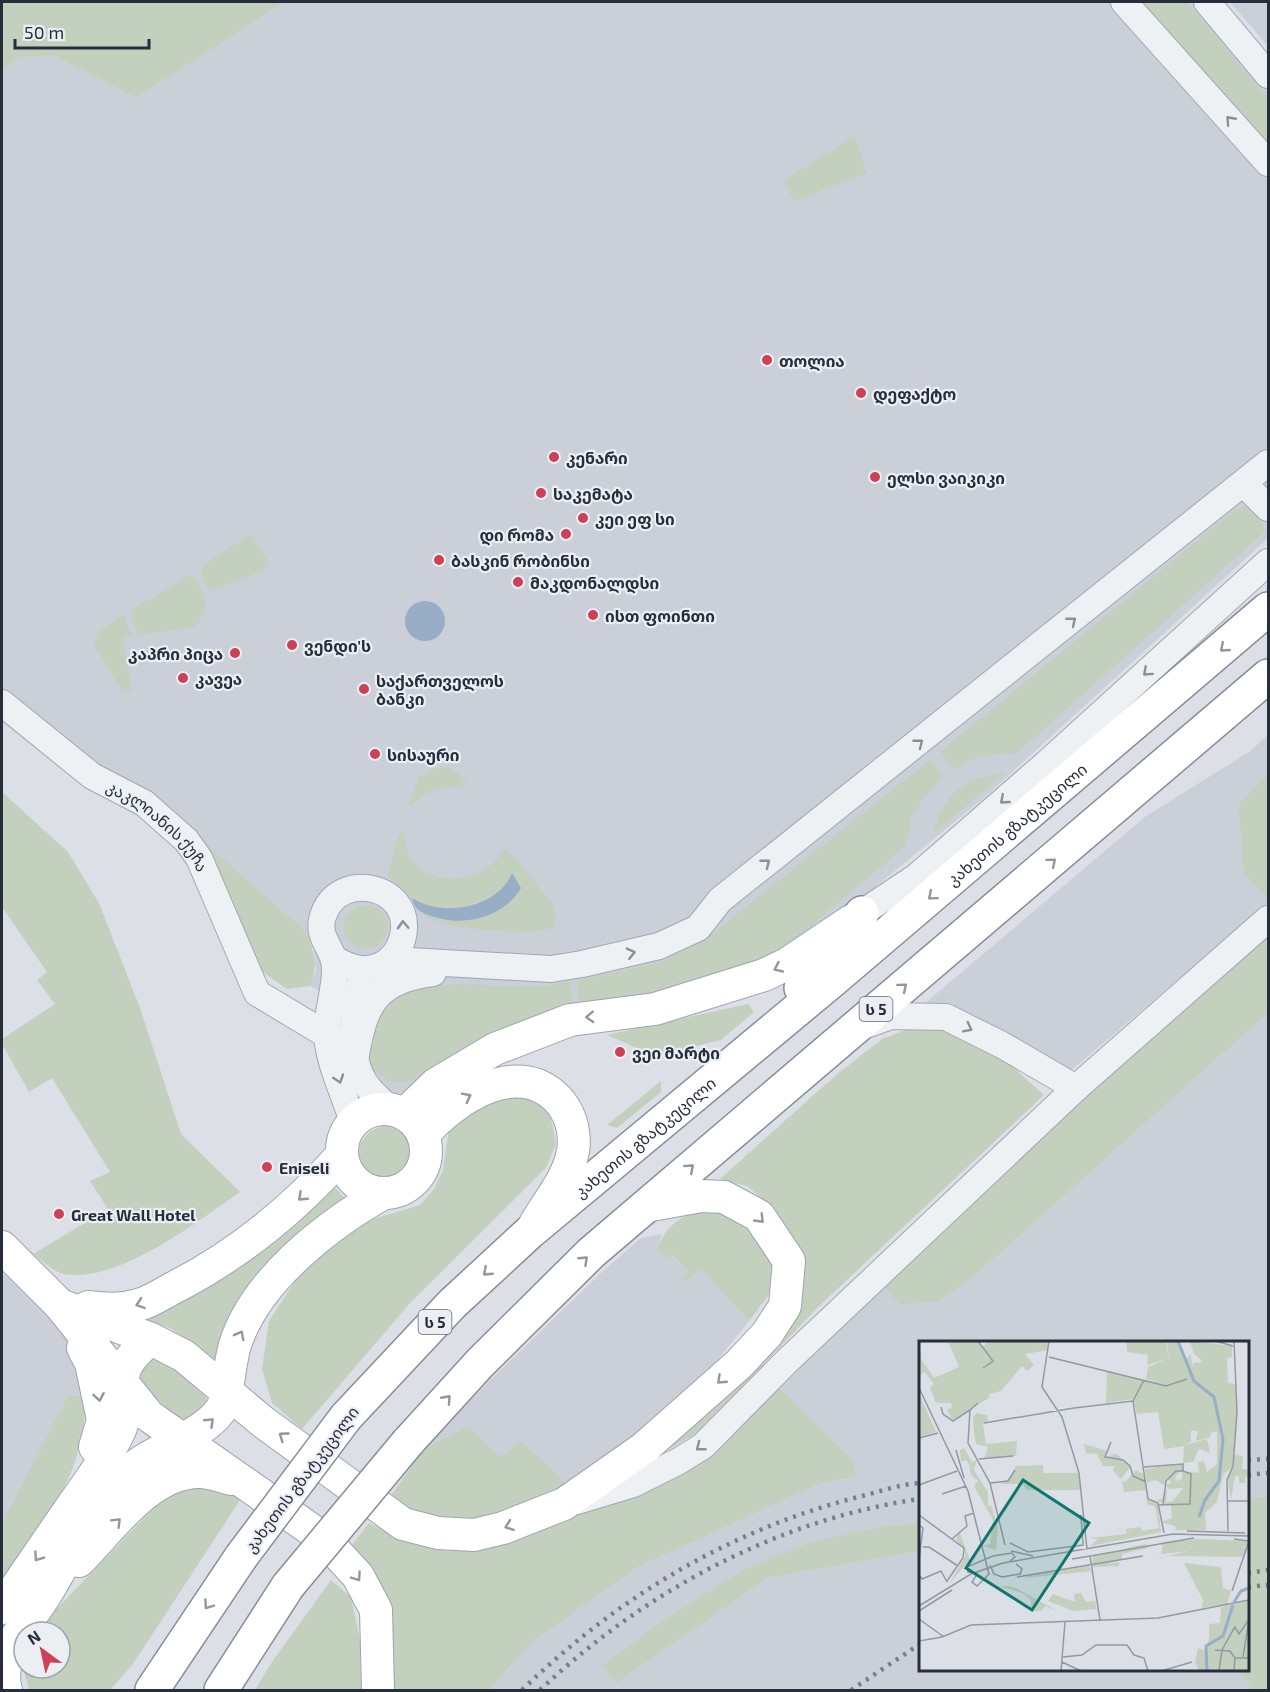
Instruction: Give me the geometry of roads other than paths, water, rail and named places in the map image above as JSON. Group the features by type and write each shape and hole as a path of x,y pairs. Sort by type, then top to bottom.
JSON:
{"highway":[{"name":"კახეთის გზატკეცილი","path":"152,1690 241,1557 346,1417 453,1304 530,1232 757,1043 1269,609"},
{"name":"ს 5","path":"221,1690 288,1586 408,1442 540,1301 591,1253 851,1030 1108,815 1269,676"},
{"path":"1108,815 1269,702"},
{"path":"757,1043 861,913"}],"main road":[{"path":"406,1120 436,1083 495,1049 570,1020 654,1009 764,975 787,964 861,913"},
{"path":"60,1305 117,1310 133,1306 198,1275 260,1234 317,1183 342,1155 346,1135 353,1123 364,1114 377,1110 406,1120 454,1104 494,1085 524,1081 545,1088 569,1115 574,1149 566,1173 530,1232"},
{"path":"342,1155 349,1174 358,1184 370,1191 384,1193 397,1191 410,1184 419,1174 425,1155 406,1120"},
{"path":"6,1690 3,1679 11,1647 46,1594 90,1518 126,1474 179,1439 206,1428 222,1409 235,1344 262,1293 308,1246 350,1212 384,1193"},
{"path":"60,1305 151,1339 184,1356 225,1391 403,1524 438,1533 474,1535 503,1528 564,1504 644,1448 706,1394 767,1334 785,1306 789,1262 759,1216 724,1197 701,1196 646,1206"},
{"path":"2,1247 60,1305 149,1416 323,1538 358,1576 376,1610 378,1690"},
{"path":"60,1305 91,1363 102,1420 90,1465 71,1508"},
{"path":"2,1608 105,1458 120,1429 123,1403 120,1381 132,1353 151,1339"},
{"path":"46,1594 138,1501 163,1481 180,1474 201,1472 238,1480"}],"street":[{"path":"1124,2 1269,164"},
{"path":"1207,2 1269,75"},
{"path":"370,968 388,961 397,951 403,939 402,914 388,895 364,887 351,888 339,894 324,912 321,931 323,941 333,958 349,967 370,968 416,961 551,969 659,946 698,928 720,900 1269,463"},
{"path":"1244,484 1269,508"},
{"path":"861,913 916,877 1048,762 1269,562"},
{"name":"კაკლიანის ქუჩა","path":"2,703 92,776 144,802 186,840 199,858 257,993 290,1010"},
{"path":"564,1504 633,1484 703,1446 786,1361 1076,1088 1269,919"},
{"path":"333,958 333,986 327,1035 353,1123"},
{"path":"355,1060 360,1028 375,997 388,985 416,975 490,967"},
{"path":"370,968 352,1036 355,1060 365,1083 406,1120"},
{"path":"290,1010 304,1010 316,1004 333,986"},
{"path":"290,1010 327,1035"},
{"path":"851,1030 891,1016 946,1017 1002,1045 1076,1088"}],"water":[{"path":"425,601 433,602 439,607 444,613 444,629 439,635 433,640 425,641 417,640 411,635 406,629 405,621 406,613 411,607 417,602"},
{"path":"512,873 521,888 504,907 481,918 456,921 443,919 421,911 413,902 412,898 425,904 454,908 482,902 505,885"}],"railway":[{"path":"1249,1460 1268,1459"},
{"path":"1249,1475 1268,1473"},
{"path":"522,1690 558,1657 636,1597 720,1548 810,1511 889,1488 919,1483"},
{"path":"540,1690 580,1654 623,1622 668,1592 716,1565 765,1542 815,1524 867,1509 919,1499"},
{"path":"1249,1573 1268,1570"},
{"path":"1249,1587 1268,1585"},
{"path":"851,1690 919,1645"}],"place":[{"name":"თოლია","path":"767,360"},
{"name":"დეფაქტო","path":"861,393"},
{"name":"კენარი","path":"554,457"},
{"name":"ელსი ვაიკიკი","path":"875,477"},
{"name":"საკემატა","path":"541,493"},
{"name":"კეი ეფ სი","path":"583,518"},
{"name":"დი რომა","path":"566,534"},
{"name":"ბასკინ რობინსი","path":"439,560"},
{"name":"მაკდონალდსი","path":"518,582"},
{"name":"ისთ ფოინთი","path":"593,615"},
{"name":"ვენდი'ს","path":"292,645"},
{"name":"კაპრი პიცა","path":"235,653"},
{"name":"კავეა","path":"183,678"},
{"name":"საქართველოს ბანკი","path":"364,689"},
{"name":"სისაური","path":"375,754"},
{"name":"ვეი მარტი","path":"620,1052"},
{"name":"Eniseli","path":"267,1167"},
{"name":"Great Wall Hotel","path":"59,1214"}]}
